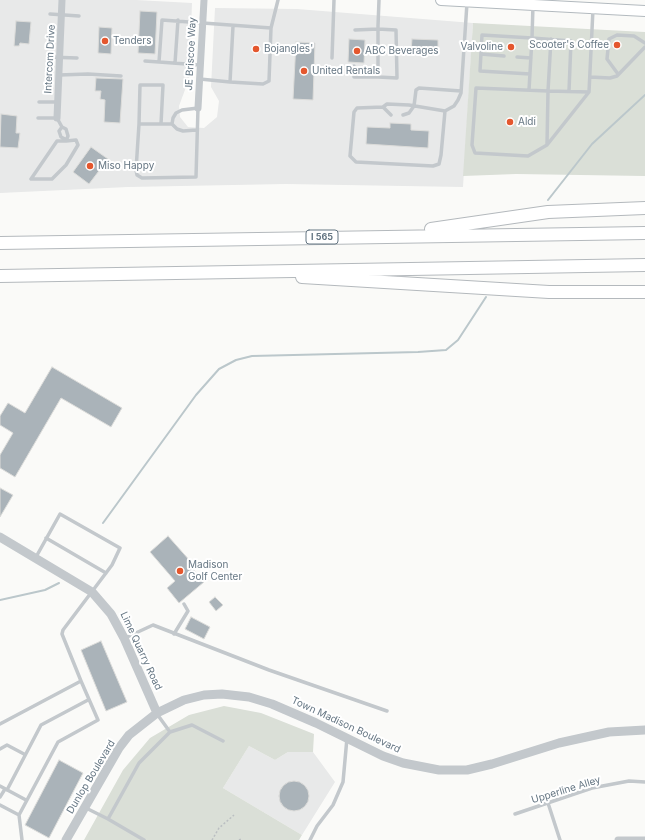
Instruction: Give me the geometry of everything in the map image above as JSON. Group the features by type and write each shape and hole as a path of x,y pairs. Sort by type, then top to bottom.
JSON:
{"highway":[{"path":"382,236 548,212 645,208"},
{"name":"I 565","path":"0,243 645,232"},
{"path":"0,276 645,265"},
{"path":"247,272 319,279 525,291 645,292"}],"main road":[{"path":"441,0 533,5 605,4 645,11"}],"street":[{"name":"Intercom Drive","path":"57,118 62,0"},
{"name":"JE Briscoe Way","path":"198,108 202,65 204,0"},
{"name":"Lime Quarry Road","path":"0,537 92,592 111,614 124,638 157,713"},
{"name":"Town Madison Boulevard","path":"157,713 184,700 204,696 222,694 249,697 272,704 383,756 403,763 439,770 467,770 492,764 559,743 602,733 645,730"},
{"name":"Dunlop Boulevard","path":"66,840 119,748 134,731 157,713"},
{"path":"618,840 644,840"}],"lane":[{"path":"200,79 263,84 269,81 271,28 278,0"},
{"path":"332,58 334,0"},
{"path":"378,77 379,0"},
{"path":"445,111 442,155 439,164 433,166 356,162 350,156 355,110 383,107 387,104 414,106 445,111 454,106 461,91 468,1"},
{"path":"529,90 533,5"},
{"path":"590,5 590,92 547,145 528,156 475,153 472,145 476,88 590,92"},
{"path":"50,14 80,16"},
{"path":"158,62 162,20 271,28"},
{"path":"175,63 178,20"},
{"path":"230,82 232,26"},
{"path":"354,66 354,77 397,78 396,30 355,30"},
{"path":"530,74 480,71 482,35 571,41 569,91"},
{"path":"618,74 607,59 609,39 617,35 634,36 645,43"},
{"path":"547,145 551,40"},
{"path":"590,77 610,78 618,74 645,47"},
{"path":"481,54 504,56"},
{"path":"517,56 531,58"},
{"path":"48,57 77,58"},
{"path":"145,61 202,65"},
{"path":"59,75 88,74 121,76"},
{"path":"161,124 163,85 140,85 137,175 142,178 196,177 196,130 198,108 182,110 176,113 172,124"},
{"path":"403,115 408,113 414,106 416,90 419,88 461,91"},
{"path":"39,102 58,102"},
{"path":"383,107 391,115"},
{"path":"38,118 57,118 62,127 59,131 61,138 66,140 76,140 78,145 66,165 52,179 31,180 57,141 66,140"},
{"path":"139,124 172,124 183,131 196,130"},
{"path":"22,840 19,815 58,742 98,720 88,700 62,634 63,630 106,573 120,548 60,514 35,558"},
{"path":"46,538 106,573"},
{"path":"174,634 188,611 184,604"},
{"path":"124,638 153,625 269,670 387,711"},
{"path":"0,724 81,681"},
{"path":"0,797 6,789 41,725 88,700"},
{"path":"157,713 170,732"},
{"path":"108,819 139,763 170,732 192,725 223,741"},
{"path":"310,840 333,805 343,782 347,738"},
{"path":"0,749 7,745 24,754"},
{"name":"Upperline Alley","path":"515,814 592,788 629,781 645,782"},
{"path":"0,786 26,800"},
{"path":"548,803 560,840"},
{"path":"0,805 19,815"},
{"path":"85,807 144,840"}],"path":[{"path":"212,840 220,828 234,815"}],"shaded area":[{"path":"0,0 136,0 192,3 189,79 179,106 180,117 188,127 204,128 217,117 219,101 211,87 215,8 297,9 473,23 463,187 286,184 128,187 0,193"},
{"path":"473,23 645,32 645,176 516,174 463,176"},
{"path":"224,706 261,713 314,734 313,752 288,752 275,760 249,746 223,788 302,835 299,840 84,840 123,770 150,738 189,715"},
{"path":"249,746 275,760 288,752 313,752 335,782 302,835 223,788"}],"building":[{"path":"140,11 157,12 155,54 138,53"},
{"path":"16,21 31,22 29,44 20,43 19,46 14,46"},
{"name":"Tenders","path":"99,27 112,28 111,54 98,53"},
{"name":"ABC Beverages","path":"349,39 365,40 364,63 348,62"},
{"path":"412,39 438,40 438,54 411,52"},
{"name":"United Rentals","path":"296,42 315,43 313,100 293,99"},
{"path":"96,78 123,79 120,123 104,122 105,100 100,99 101,91 95,91"},
{"path":"1,114 17,116 16,133 20,133 18,148 0,147"},
{"path":"390,123 411,124 411,130 429,131 428,148 366,144 367,127 390,128"},
{"name":"Miso Happy","path":"91,147 108,159 89,184 73,172"},
{"path":"52,367 122,408 111,427 61,398 15,477 0,468 0,455 13,433 0,425 0,416 8,403 25,413"},
{"path":"0,488 13,495 0,517"},
{"name":"Madison Golf Center","path":"168,536 191,562 189,564 204,582 179,603 167,588 175,581 150,552"},
{"path":"215,597 223,605 216,611 209,602"},
{"path":"191,617 210,627 204,639 185,629"},
{"path":"101,641 127,702 106,711 81,650"},
{"path":"59,760 83,773 49,838 25,825"},
{"path":"294,781 305,785 309,796 305,807 294,811 283,807 279,796 283,785"}],"waterway":[{"path":"548,200 592,144 645,95"},
{"path":"103,523 196,395 219,369 236,360 252,356 446,350 458,340 486,297"},
{"path":"0,600 45,590 59,583"}],"place":[{"name":"Tenders","path":"105,41"},
{"name":"Scooter's Coffee","path":"617,45"},
{"name":"Valvoline","path":"511,47"},
{"name":"Bojangles'","path":"256,49"},
{"name":"ABC Beverages","path":"357,51"},
{"name":"United Rentals","path":"304,71"},
{"name":"Aldi","path":"510,122"},
{"name":"Miso Happy","path":"90,166"},
{"name":"Madison Golf Center","path":"180,571"}]}
